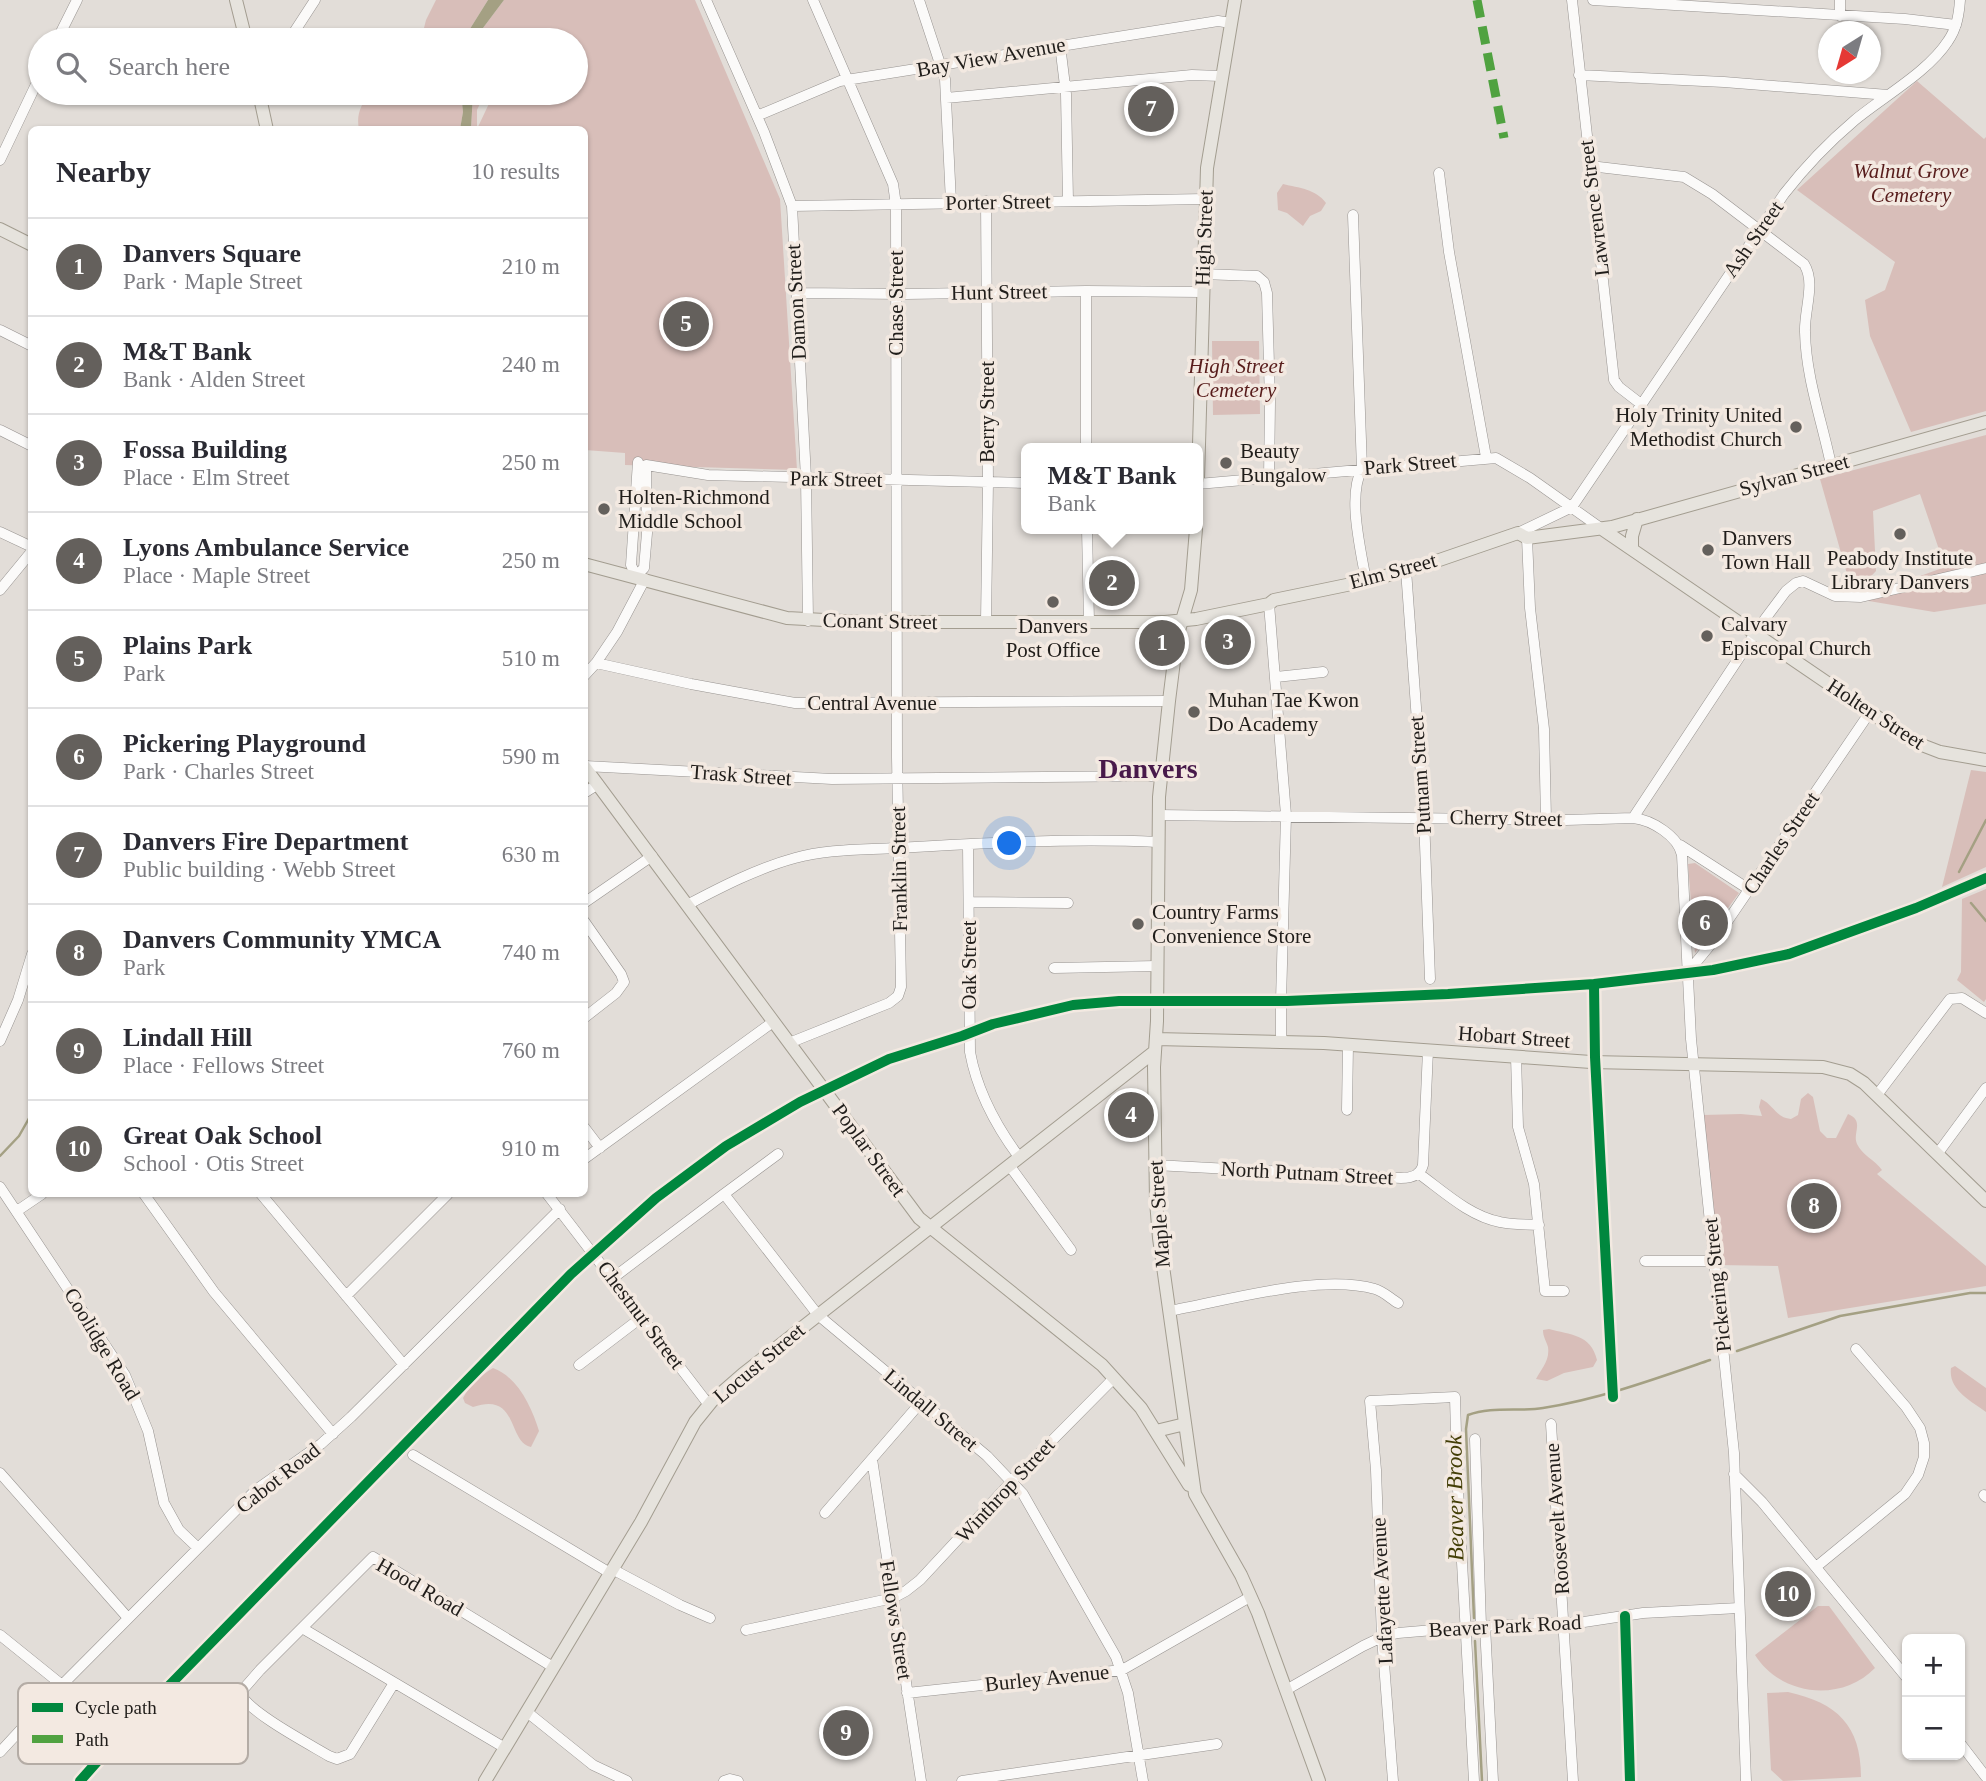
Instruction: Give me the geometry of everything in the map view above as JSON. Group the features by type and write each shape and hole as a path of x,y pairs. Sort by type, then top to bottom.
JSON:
{"main road":[{"path":"236,0 243,28"},
{"name":"High Street","path":"1199,443 1207,168 1236,0"},
{"path":"262,105 266,126"},
{"path":"0,229 28,243"},
{"name":"Sylvan Street","path":"1602,528 1986,422"},
{"path":"1632,549 1637,519"},
{"name":"Elm Street","path":"1182,620 1269,604 1274,600 1366,581 1523,535 1602,528"},
{"name":"Holten Street","path":"1602,528 1914,742 1929,749 1986,760"},
{"path":"1182,620 1191,590 1196,534"},
{"name":"Conant Street","path":"588,565 807,621 1182,620"},
{"name":"Maple Street","path":"1182,620 1168,701 1158,815 1155,1165 1159,1238 1195,1494 1251,1597 1319,1781"},
{"name":"Poplar Street","path":"588,770 919,1218 1102,1365 1141,1408 1195,1494"},
{"name":"Hobart Street","path":"1155,1046 1283,1042 1591,1062 1824,1067 1857,1077 1986,1201"},
{"name":"Locust Street","path":"485,1781 611,1571 695,1422 709,1405 743,1374 1014,1161 1155,1046"},
{"path":"1156,1431 1185,1424"}],"street":[{"path":"63,28 77,0"},
{"path":"297,28 315,0"},
{"name":"Damon Street","path":"706,0 757,116 792,206 806,478 807,621"},
{"name":"Chase Street","path":"813,0 893,184 896,205 899,622"},
{"path":"919,0 945,79 951,202"},
{"name":"Lawrence Street","path":"1572,0 1614,380 1641,404"},
{"path":"1593,0 1751,5 1840,16 1956,25"},
{"path":"1840,0 1840,16"},
{"name":"Ash Street","path":"1572,508 1784,194 1809,164 1854,121 1917,73 1940,51 1956,25 1960,0"},
{"name":"Bay View Avenue","path":"757,116 833,83 848,80 1218,21 1231,23"},
{"path":"1060,45 1065,88 1068,201"},
{"path":"946,98 1192,75 1221,76"},
{"path":"1579,75 1888,94"},
{"path":"0,160 28,101"},
{"path":"1590,166 1684,177 1798,258 1809,271 1810,284 1805,315 1807,360 1831,465"},
{"path":"1439,173 1449,252 1486,457"},
{"name":"Porter Street","path":"792,206 1205,199"},
{"name":"Berry Street","path":"986,201 986,622"},
{"path":"1353,215 1362,469 1356,481 1357,523 1366,581"},
{"path":"1202,274 1257,276 1264,282 1267,293 1270,402 1269,478"},
{"path":"1086,290 1086,443"},
{"name":"Hunt Street","path":"796,293 1086,290 1202,292"},
{"path":"0,330 28,344"},
{"path":"0,430 28,444"},
{"name":"Park Street","path":"1203,481 1269,478 1496,457 1602,528"},
{"name":"Park Street","path":"640,578 647,533 642,463 708,475 1021,483"},
{"path":"1546,819 1544,729 1523,535 1572,508"},
{"path":"0,532 28,547"},
{"path":"1087,534 1089,622"},
{"path":"0,590 28,554"},
{"path":"1750,890 1643,819 1633,818 1786,591 1803,581 1835,596 1861,597 1986,568"},
{"name":"Putnam Street","path":"1406,570 1424,817 1430,979"},
{"path":"588,672 617,632 640,578"},
{"path":"1269,604 1286,815 1281,1001 1283,1042"},
{"name":"Franklin Street","path":"789,1043 888,1003 900,992 899,622"},
{"name":"Central Avenue","path":"596,663 795,703 1168,701"},
{"path":"1276,677 1323,672"},
{"name":"Charles Street","path":"1688,972 1750,890 1870,712"},
{"name":"Trask Street","path":"588,766 796,778 1160,776"},
{"path":"588,790 598,784"},
{"name":"Cherry Street","path":"1158,815 1633,818"},
{"path":"687,905 772,866 797,857 825,852 968,845 1158,842"},
{"name":"Oak Street","path":"968,845 970,1052 976,1078 1014,1161 1071,1251"},
{"name":"Pickering Street","path":"1680,845 1694,1065 1734,1474 1746,1781"},
{"path":"588,900 652,856"},
{"path":"969,902 1068,903"},
{"path":"588,926 624,982 616,993 588,1015"},
{"path":"0,1041 28,966"},
{"path":"1054,968 1157,966"},
{"path":"1877,1095 1950,999 1962,998 1986,1013"},
{"path":"588,1156 773,1022"},
{"path":"1347,1110 1348,1045"},
{"name":"North Putnam Street","path":"1155,1165 1408,1178 1418,1173 1423,1165 1428,1050"},
{"path":"1516,1056 1518,1127 1534,1184 1545,1291 1564,1291"},
{"path":"1938,1153 1986,1088"},
{"path":"588,1132 600,1148"},
{"path":"613,1278 778,1154"},
{"path":"1418,1173 1469,1210 1485,1217 1500,1222 1539,1225"},
{"name":"Coolidge Road","path":"0,1187 125,1375 148,1431 164,1503 179,1530 198,1548"},
{"name":"Lindall Street","path":"724,1194 818,1315 987,1456 1023,1494 1122,1670 1143,1781"},
{"path":"17,1211 38,1197"},
{"path":"146,1197 214,1292 333,1434"},
{"path":"263,1197 404,1365"},
{"path":"346,1296 445,1197"},
{"name":"Chestnut Street","path":"550,1197 709,1405"},
{"name":"Cabot Road","path":"64,1683 257,1489 333,1434 560,1209"},
{"path":"1645,1261 1715,1261"},
{"path":"1169,1311 1304,1286 1334,1285 1377,1289 1398,1303"},
{"path":"579,1365 642,1317"},
{"path":"1815,1567 1905,1494 1918,1475 1924,1457 1920,1428 1906,1407 1856,1349"},
{"name":"Winthrop Street","path":"893,1598 920,1580 1012,1481 1114,1378"},
{"name":"Lafayette Avenue","path":"1393,1781 1382,1637 1376,1470 1370,1401 1455,1396 1465,1627"},
{"path":"825,1513 922,1401"},
{"name":"Roosevelt Avenue","path":"1551,1424 1573,1781"},
{"path":"1475,1438 1493,1781"},
{"path":"413,1455 611,1571 710,1618"},
{"name":"Fellows Street","path":"872,1459 922,1781"},
{"path":"0,1474 128,1618"},
{"path":"1734,1474 1753,1493 1902,1672"},
{"path":"1735,1504 1745,1495 1753,1493"},
{"name":"Hood Road","path":"302,1628 373,1556 553,1667"},
{"name":"Burley Avenue","path":"908,1693 1122,1670 1251,1597"},
{"path":"746,1630 893,1598"},
{"name":"Beaver Park Road","path":"1286,1690 1382,1637 1398,1633 1564,1623 1643,1613 1739,1608"},
{"path":"1465,1627 1474,1781"},
{"path":"248,1685 302,1628 505,1748"},
{"path":"0,1635 60,1683"},
{"path":"248,1704 337,1759 350,1754 394,1683"},
{"path":"527,1712 593,1765 627,1781"},
{"name":"Cabot Road","path":"0,1752 18,1733"},
{"path":"962,1781 1217,1744"},
{"path":"1965,1750 1986,1777"},
{"path":"724,1781 738,1781"}],"green space":[{"path":"436,0 488,0 470,28 424,28"},
{"path":"504,0 695,0 780,199 797,470 625,465 625,453 588,450 588,126 478,126 488,105 588,105 588,28 483,28"},
{"name":"Walnut Grove Cemetery","path":"1917,81 1984,139 1986,137 1986,411 1911,432 1870,336 1865,300 1885,290 1895,262 1797,190"},
{"path":"362,105 462,105 463,112 461,126 359,126"},
{"path":"472,105 479,105 477,126 471,126"},
{"path":"1283,184 1312,192 1326,203 1321,211 1310,216 1303,226 1287,213 1278,210 1277,193"},
{"name":"High Street Cemetery","path":"1212,341 1259,341 1260,414 1213,415"},
{"path":"1986,435 1986,604 1934,612 1857,599 1945,567 1920,494 1873,511 1876,571 1853,595 1820,479"},
{"path":"1971,770 1986,772 1986,867 1942,887"},
{"path":"1695,863 1739,893 1695,953 1688,864"},
{"path":"1986,889 1984,1002 1957,980 1961,972 1962,899"},
{"path":"1808,1093 1813,1097 1820,1131 1827,1138 1836,1138 1848,1114 1856,1120 1857,1144 1882,1170 1877,1174 1986,1266 1986,1286 1788,1318 1778,1266 1719,1265 1703,1115 1762,1116 1759,1107 1761,1099 1778,1114 1791,1119 1798,1115 1801,1099"},
{"path":"1549,1329 1585,1340 1597,1360 1593,1367 1564,1373 1547,1381 1536,1379 1548,1356 1543,1330"},
{"path":"1955,1366 1986,1388 1986,1412 1957,1389 1951,1376 1951,1368"},
{"path":"493,1368 510,1378 528,1403 539,1431 531,1447 518,1436 505,1411 498,1406 488,1404 473,1407 465,1403 463,1398 469,1389"},
{"path":"1818,1606 1829,1606 1875,1668 1846,1686 1812,1690 1795,1686 1766,1669 1755,1655"},
{"path":"1788,1692 1820,1703 1843,1719 1856,1743 1861,1777 1783,1781 1771,1770 1767,1693"}],"shaded area":[{"path":"488,0 504,0 483,28 470,28"},
{"path":"462,105 472,105 471,126 461,126"}],"waterway":[{"name":"Beaver Brook","path":"1959,872 1986,820"},
{"name":"Beaver Brook","path":"1971,903 1986,921"},
{"path":"0,1156 19,1136 28,1120"},
{"name":"Beaver Brook","path":"1737,1351 1840,1316 1970,1293 1986,1293"},
{"name":"Beaver Brook","path":"1474,1618 1466,1429 1468,1415 1486,1411 1543,1408 1585,1399 1710,1360"},
{"name":"Beaver Brook","path":"1475,1641 1482,1781"}],"marked path":[{"path":"1477,0 1504,138"}],"cycle path":[{"path":"172,1683 571,1274 656,1198 726,1146 800,1102 889,1059 993,1024 1073,1005 1119,1001 1287,1001 1448,994 1594,984 1713,970 1789,954 1916,908 1986,878"},
{"path":"1594,984 1595,1057 1613,1397"},
{"path":"1625,1616 1630,1781"},
{"path":"80,1781 95,1764"}],"place":[{"name":"Danvers Fire Department","path":"1151,109"},
{"name":"Plains Park","path":"686,324"},
{"name":"Holy Trinity United Methodist Church","path":"1796,427"},
{"name":"Beauty Bungalow","path":"1226,463"},
{"name":"Holten-Richmond Middle School","path":"604,509"},
{"name":"Peabody Institute Library Danvers","path":"1900,534"},
{"name":"Danvers Town Hall","path":"1708,550"},
{"name":"M&T Bank","path":"1112,583"},
{"name":"Danvers Post Office","path":"1053,602"},
{"name":"Calvary Episcopal Church","path":"1707,636"},
{"name":"Fossa Building","path":"1228,642"},
{"name":"Danvers Square","path":"1162,643"},
{"name":"Muhan Tae Kwon Do Academy","path":"1194,712"},
{"name":"Pickering Playground","path":"1705,923"},
{"name":"Country Farms Convenience Store","path":"1138,924"},
{"name":"Lyons Ambulance Service","path":"1131,1115"},
{"name":"Danvers Community YMCA","path":"1814,1206"},
{"name":"Great Oak School","path":"1788,1594"},
{"name":"Lindall Hill","path":"846,1733"}],"district":[{"name":"Danvers","path":"1148,768"}]}
